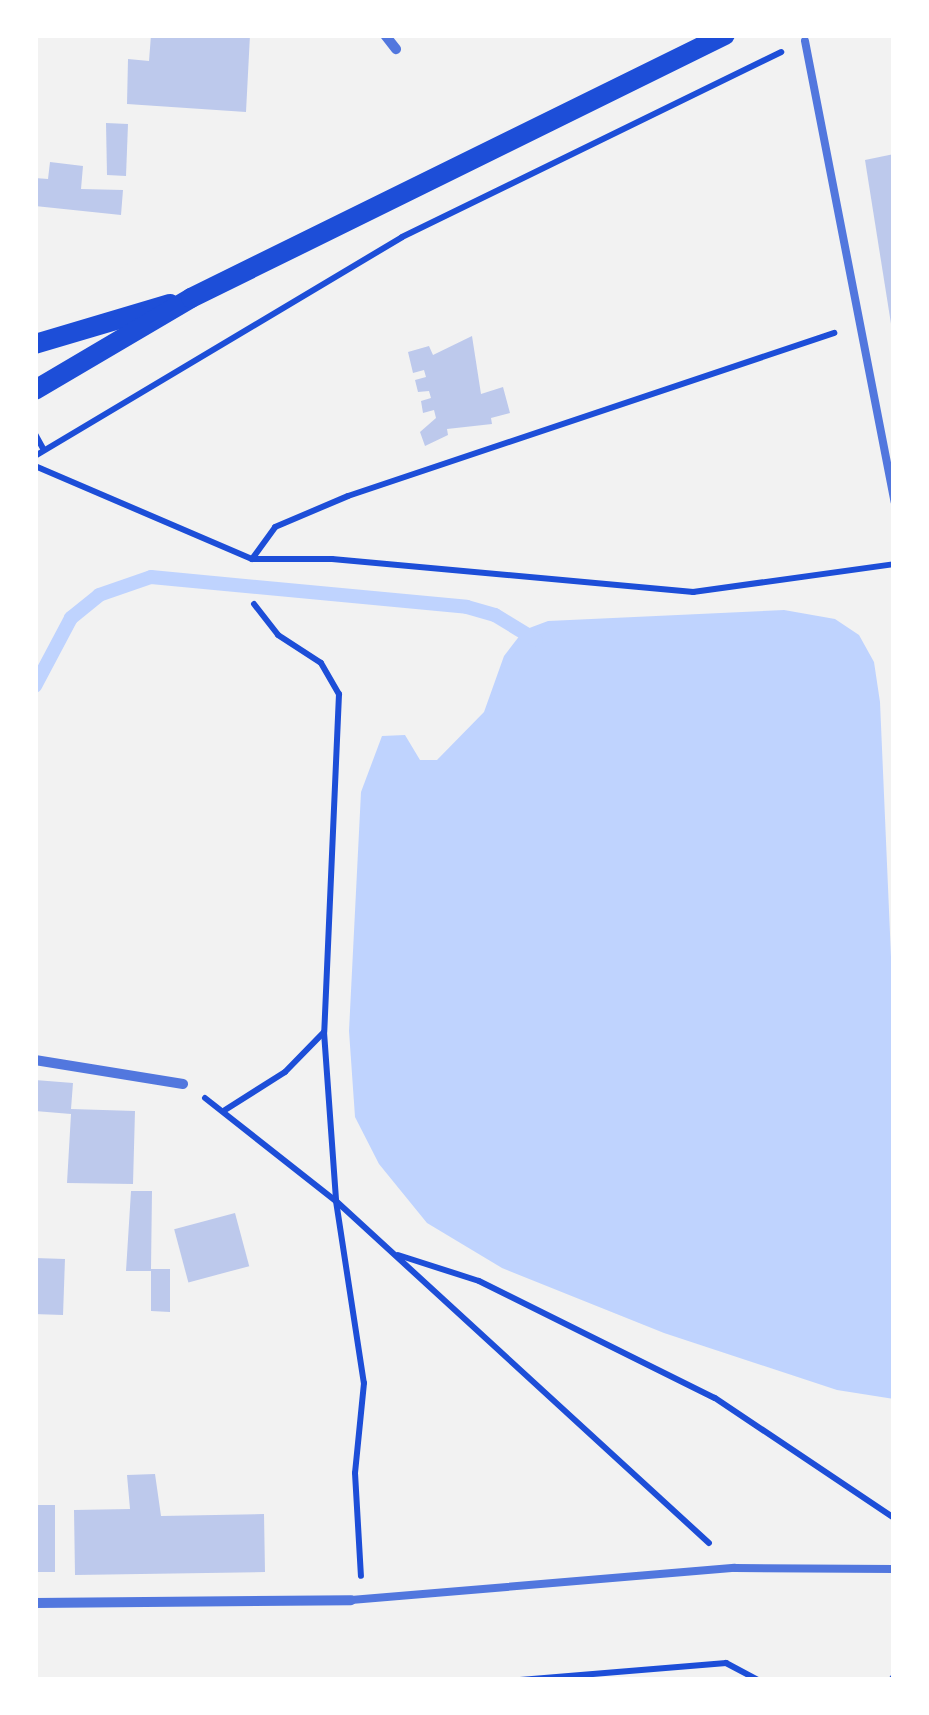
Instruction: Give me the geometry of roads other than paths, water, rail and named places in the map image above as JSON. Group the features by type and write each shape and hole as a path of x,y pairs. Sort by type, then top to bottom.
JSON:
{"main road":[{"path":"35,390 191,298 725,35"},
{"path":"35,344 191,298"}],"street":[{"path":"385,35 396,50"},
{"path":"35,1060 183,1084"},
{"path":"35,1602 357,1598"}],"lane":[{"path":"805,40 894,501"},
{"path":"357,1598 735,1568 894,1568"}],"water":[{"path":"784,610 835,619 859,635 874,662 880,702 894,1026 894,1399 837,1390 664,1333 502,1268 427,1223 379,1164 355,1117 349,1031 361,792 382,736 405,735 420,760 437,760 484,712 504,656 524,630 548,621"}],"waterway":[{"path":"35,686 71,618 99,595 151,577 467,607 495,615 536,640"}]}
